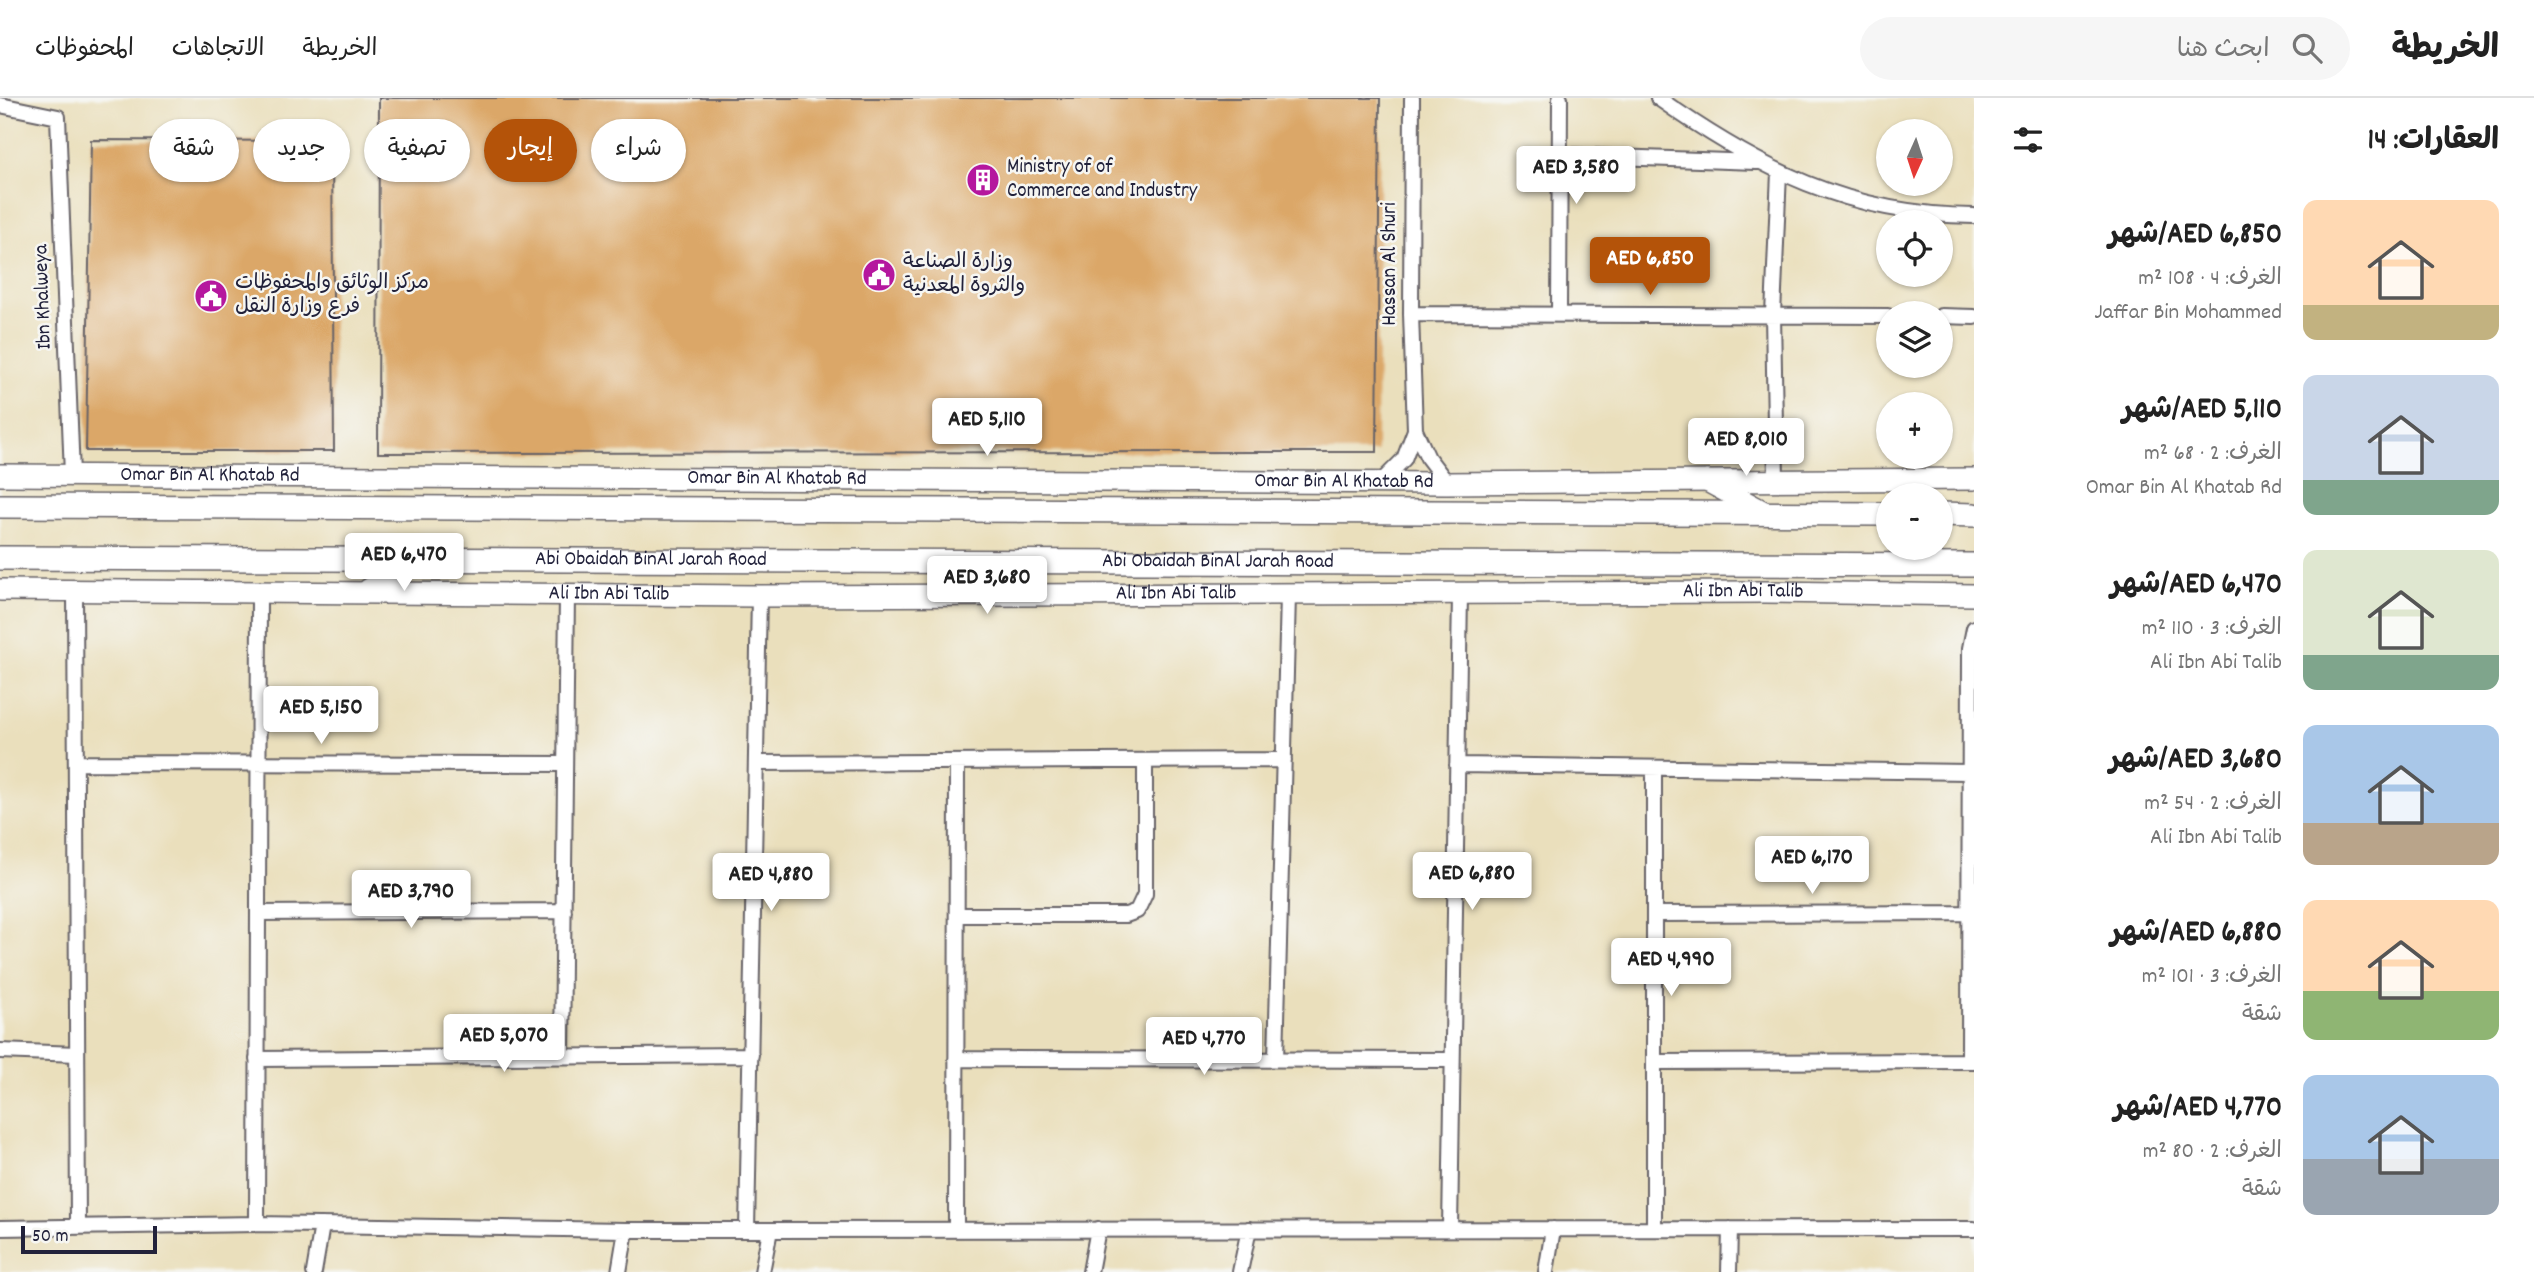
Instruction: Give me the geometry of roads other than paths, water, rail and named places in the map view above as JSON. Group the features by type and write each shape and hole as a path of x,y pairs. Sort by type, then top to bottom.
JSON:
{"main road":[{"path":"0,506 517,506 1876,514"},
{"path":"1953,514 1974,515"},
{"name":"Abi Obaidah BinAl Jarah Road","path":"0,558 1974,565"}],"street":[{"name":"Hassan Al Shuri","path":"1412,98 1411,314 1415,430 1428,458 1447,483"},
{"path":"1559,314 1560,98"},
{"path":"1658,98 1758,162 1843,199 1936,216 1974,216"},
{"name":"Ibn Khalweya","path":"0,105 58,117 72,475"},
{"path":"1558,155 1758,162"},
{"path":"1776,480 1773,315 1779,172"},
{"path":"1411,314 1876,316"},
{"path":"1953,316 1974,317"},
{"name":"Hassan Al Shuri","path":"1382,481 1404,458 1415,430"},
{"name":"Omar Bin Al Khatab Rd","path":"4,479 72,475 1447,483 1974,480"},
{"path":"480,477 517,506"},
{"path":"1706,480 1766,513"},
{"path":"367,591 420,559"},
{"path":"1716,563 1765,593"},
{"name":"Ali Ibn Abi Talib","path":"0,590 759,596 1765,593 1974,595"},
{"path":"75,590 78,1227"},
{"path":"257,1224 259,591"},
{"path":"562,1056 567,593"},
{"path":"1450,1229 1460,594"},
{"path":"1276,1059 1288,595"},
{"path":"747,1230 759,596"},
{"path":"1654,1062 1971,1061 1969,772 1970,648 1974,628"},
{"path":"756,763 1284,760"},
{"path":"957,915 1126,915 1138,911 1146,894 1145,761"},
{"path":"956,1229 957,762"},
{"path":"76,763 565,764"},
{"path":"1457,765 1969,772"},
{"path":"1654,768 1654,1229"},
{"path":"258,913 564,911"},
{"path":"1654,914 1969,913"},
{"path":"0,1051 78,1054"},
{"path":"257,1059 751,1055"},
{"path":"956,1059 1452,1060"},
{"path":"0,1228 257,1224 626,1230 1974,1228"},
{"path":"314,1272 322,1225"},
{"path":"1090,1272 1098,1229"},
{"path":"1240,1272 1249,1229"},
{"path":"1546,1272 1553,1229"},
{"path":"1729,1272 1730,1229"},
{"path":"620,1272 626,1230"},
{"path":"762,1272 770,1230"}],"place":[{"name":"Ministry of of Commerce and Industry","path":"983,180"},
{"name":"وزارة الصناعة والثروة المعدنية","path":"879,275"},
{"name":"مركز الوثائق والمحفوظات فرع وزارة النقل","path":"211,296"}]}
